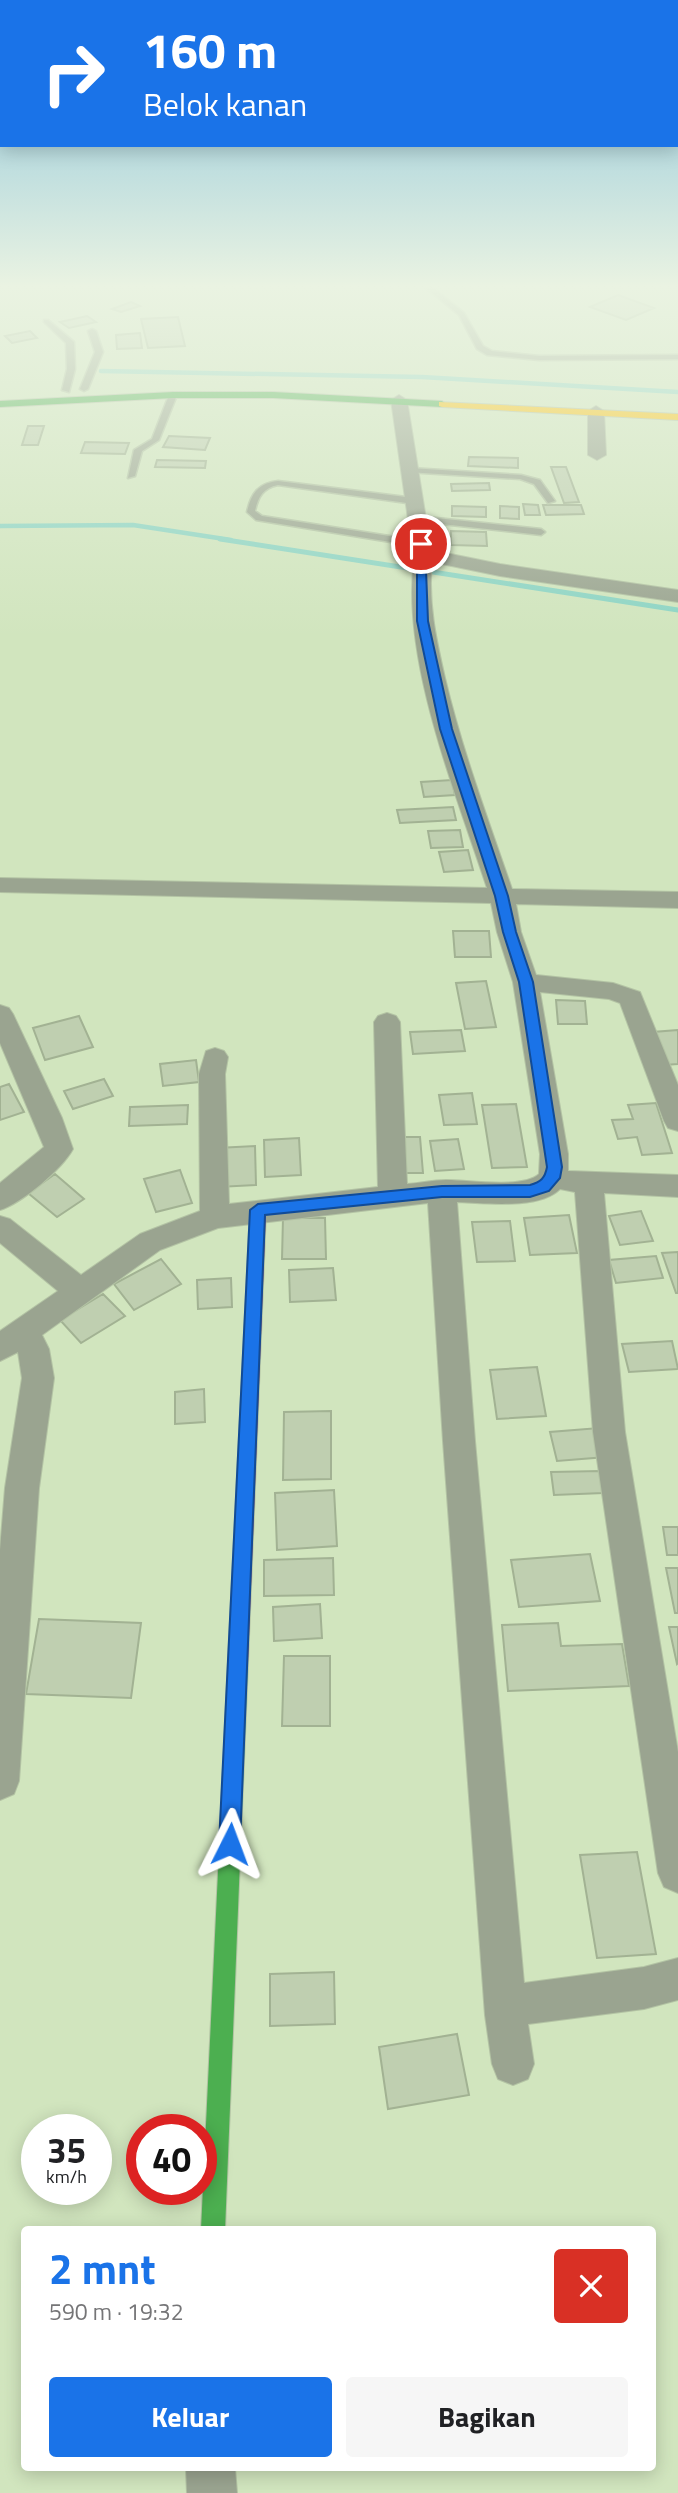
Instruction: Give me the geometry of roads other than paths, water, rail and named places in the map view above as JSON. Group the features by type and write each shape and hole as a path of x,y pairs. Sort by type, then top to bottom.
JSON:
{"main road":[{"path":"0,404 112,403"},
{"path":"391,403 678,417"},
{"path":"213,2226 258,1210"}],"street":[{"path":"0,1781 22,1488 38,1378 33,1349 12,1339 150,1242 215,1217 442,1191 516,1193 544,1187 552,1178 554,1154 526,982 509,932 502,897 446,729 422,621 422,553 400,404"},
{"path":"596,411 597,455"},
{"path":"422,553 499,570 678,596"},
{"path":"0,885 678,900"},
{"path":"526,982 613,991 631,998 678,1121"},
{"path":"0,1014 48,1118 59,1149 0,1199"},
{"path":"387,1022 393,1196"},
{"path":"215,1056 212,1074 215,1217"},
{"path":"552,1178 589,1184 678,1186"},
{"path":"589,1184 609,1432 678,1873"},
{"path":"442,1191 459,1441 513,2064"},
{"path":"0,1227 79,1291"},
{"path":"506,2007 644,1988 678,1979"},
{"path":"211,2471 212,2493"}],"lane":[{"path":"131,476 138,450 155,440 170,403"},
{"path":"410,470 521,477 537,482 551,501"},
{"path":"422,553 259,518 251,512 259,490 268,484 278,483 541,532"}],"waterway":[{"path":"0,526 133,525 231,540"},
{"path":"220,539 678,610"}]}
